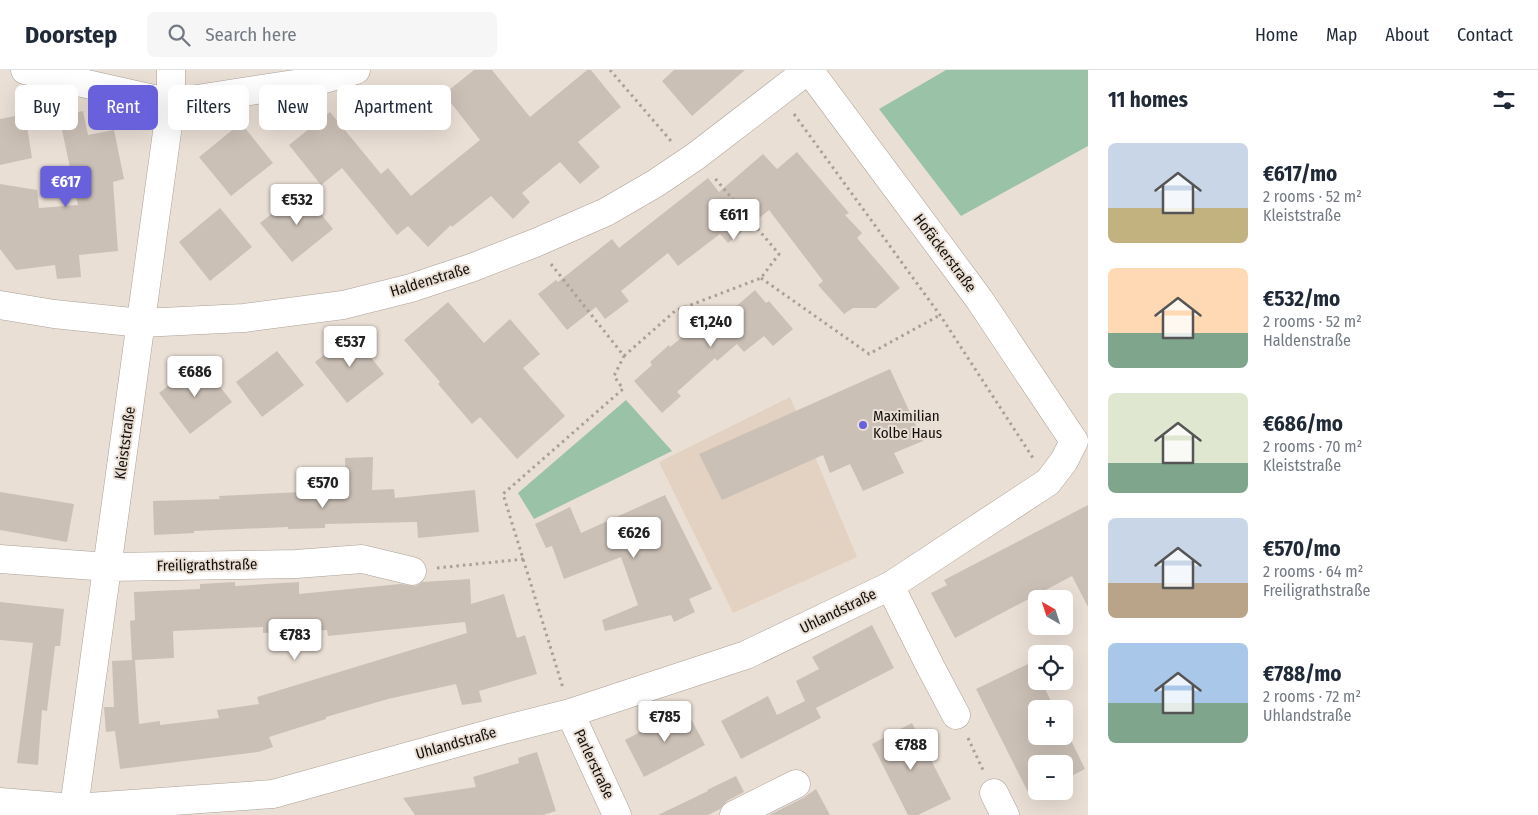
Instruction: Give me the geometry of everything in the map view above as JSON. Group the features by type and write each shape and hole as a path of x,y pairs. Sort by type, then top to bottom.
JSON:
{"street":[{"path":"25,70 168,102"},
{"name":"Kleiststraße","path":"171,70 171,85"},
{"path":"249,91 321,80 356,70"},
{"name":"Haldenstraße","path":"0,305 54,314 141,323 244,318 343,305 411,288 535,244 606,212 656,183 692,158 808,70"},
{"name":"Hofäckerstraße","path":"808,70 979,299 1081,444"},
{"name":"Kleiststraße","path":"74,812 168,125"},
{"name":"Uhlandstraße","path":"0,802 74,812 273,794 570,713 746,655 890,586 1048,482 1081,444"},
{"name":"Freiligrathstraße","path":"0,559 108,567 296,564 362,559 412,571"},
{"name":"Uhlandstraße","path":"890,586 956,715"},
{"name":"Parlerstraße","path":"570,713 617,815"},
{"path":"734,815 796,784"}],"path":[{"path":"570,713 503,494 624,389 614,376 624,356 675,311 761,278 779,254 610,70"},
{"path":"778,92 940,315 1048,482"},
{"path":"535,244 624,356"},
{"path":"761,278 869,354 940,315"},
{"path":"412,571 524,559"},
{"path":"956,715 1000,804"}],"shaded area":[{"path":"790,397 857,557 733,613 659,462"}],"green space":[{"path":"946,70 1088,70 1088,146 961,216 879,109"},
{"path":"626,400 672,451 534,519 518,493"}],"building":[{"path":"474,70 492,70 530,117 587,70 591,70 621,107 578,142 600,167 580,184 560,162 522,193 530,202 513,219 491,196 452,227 451,225 428,247 408,226 397,235 342,168 321,185 289,145 308,130 327,130 327,114 330,112 337,121 337,130 345,130 381,174 388,168 411,196 480,140 451,103 451,88"},
{"path":"674,70 745,70 692,116 662,81"},
{"path":"83,111 88,135 114,130 124,179 113,182 118,251 79,255 81,277 57,279 55,265 16,270 0,249 0,184 37,190 39,208 78,205 62,130 78,130 78,112"},
{"path":"15,116 15,130 28,130 32,158 0,165 0,119"},
{"path":"232,130 247,130 273,163 231,196 199,157"},
{"path":"797,152 849,213 845,215 862,233 857,238 900,288 876,308 853,308 844,314 818,285 823,281 769,210 728,243 720,234 678,266 668,253 621,291 629,301 605,319 596,307 567,330 538,294 556,280 558,282 612,239 619,248 708,178 719,192 763,154 777,169"},
{"path":"302,190 333,229 292,262 260,223"},
{"path":"220,208 252,247 210,281 179,242"},
{"path":"755,290 766,303 769,301 793,329 773,346 764,336 744,352 737,344 717,361 715,358 677,392 681,396 662,413 634,381 652,365 650,362 669,345 670,347 691,330 695,334 722,310 726,315"},
{"path":"448,302 484,343 510,319 540,354 523,368 565,416 517,459 480,417 472,424 438,384 440,382 404,340"},
{"path":"352,333 384,374 347,403 315,362"},
{"path":"277,351 304,385 262,417 236,382"},
{"path":"200,361 232,402 190,434 159,393"},
{"path":"890,369 923,441 894,453 904,473 863,491 850,464 830,473 823,455 722,500 699,454"},
{"path":"373,457 372,490 394,489 395,498 475,490 479,532 418,538 417,522 325,524 325,528 288,529 288,527 194,531 194,533 154,535 153,501 220,499 219,496 346,490 345,458"},
{"path":"0,492 74,504 67,542 0,530"},
{"path":"665,495 712,589 689,599 695,612 674,622 671,615 605,631 602,620 638,605 621,557 564,579 552,546 546,548 535,524 570,507 581,533"},
{"path":"1088,505 1088,607 1072,576 1046,590 1028,590 1028,599 955,638 931,593 947,585 944,580"},
{"path":"470,579 471,604 504,594 517,638 525,635 537,674 479,691 482,702 462,705 456,684 388,699 326,717 326,719 269,737 273,747 258,752 120,769 115,731 106,732 104,707 114,707 112,661 132,660 130,621 135,620 134,592 200,589 200,584 235,582 235,586 299,582 299,594 400,584 416,586 422,582","holes":["465,622 467,633 257,697 259,704 217,710 219,718 160,725 160,721 139,724 135,660 174,658 173,631 263,627 263,633 327,630 328,636"]},
{"path":"0,602 64,609 60,646 55,646 47,711 42,710 38,765 17,763 33,643 0,640"},
{"path":"872,625 894,668 816,708 821,718 741,759 721,721 768,696 777,715 805,701 796,681 819,669 812,657"},
{"path":"1028,664 1028,690 1046,690 1050,700 1028,700 1028,745 1073,744 1085,769 1073,775 1073,755 1028,755 1028,792 976,689"},
{"path":"685,708 705,745 644,777 625,740"},
{"path":"912,723 951,799 918,815 908,815 872,744"},
{"path":"537,752 556,811 543,815 415,815 403,798 476,787 473,777 519,763 518,758"},
{"path":"736,776 744,792 727,801 720,809 708,815 658,815 708,791"},
{"path":"816,789 830,815 769,815 803,798"}],"place":[{"name":"Maximilian Kolbe Haus","path":"863,425"}]}
